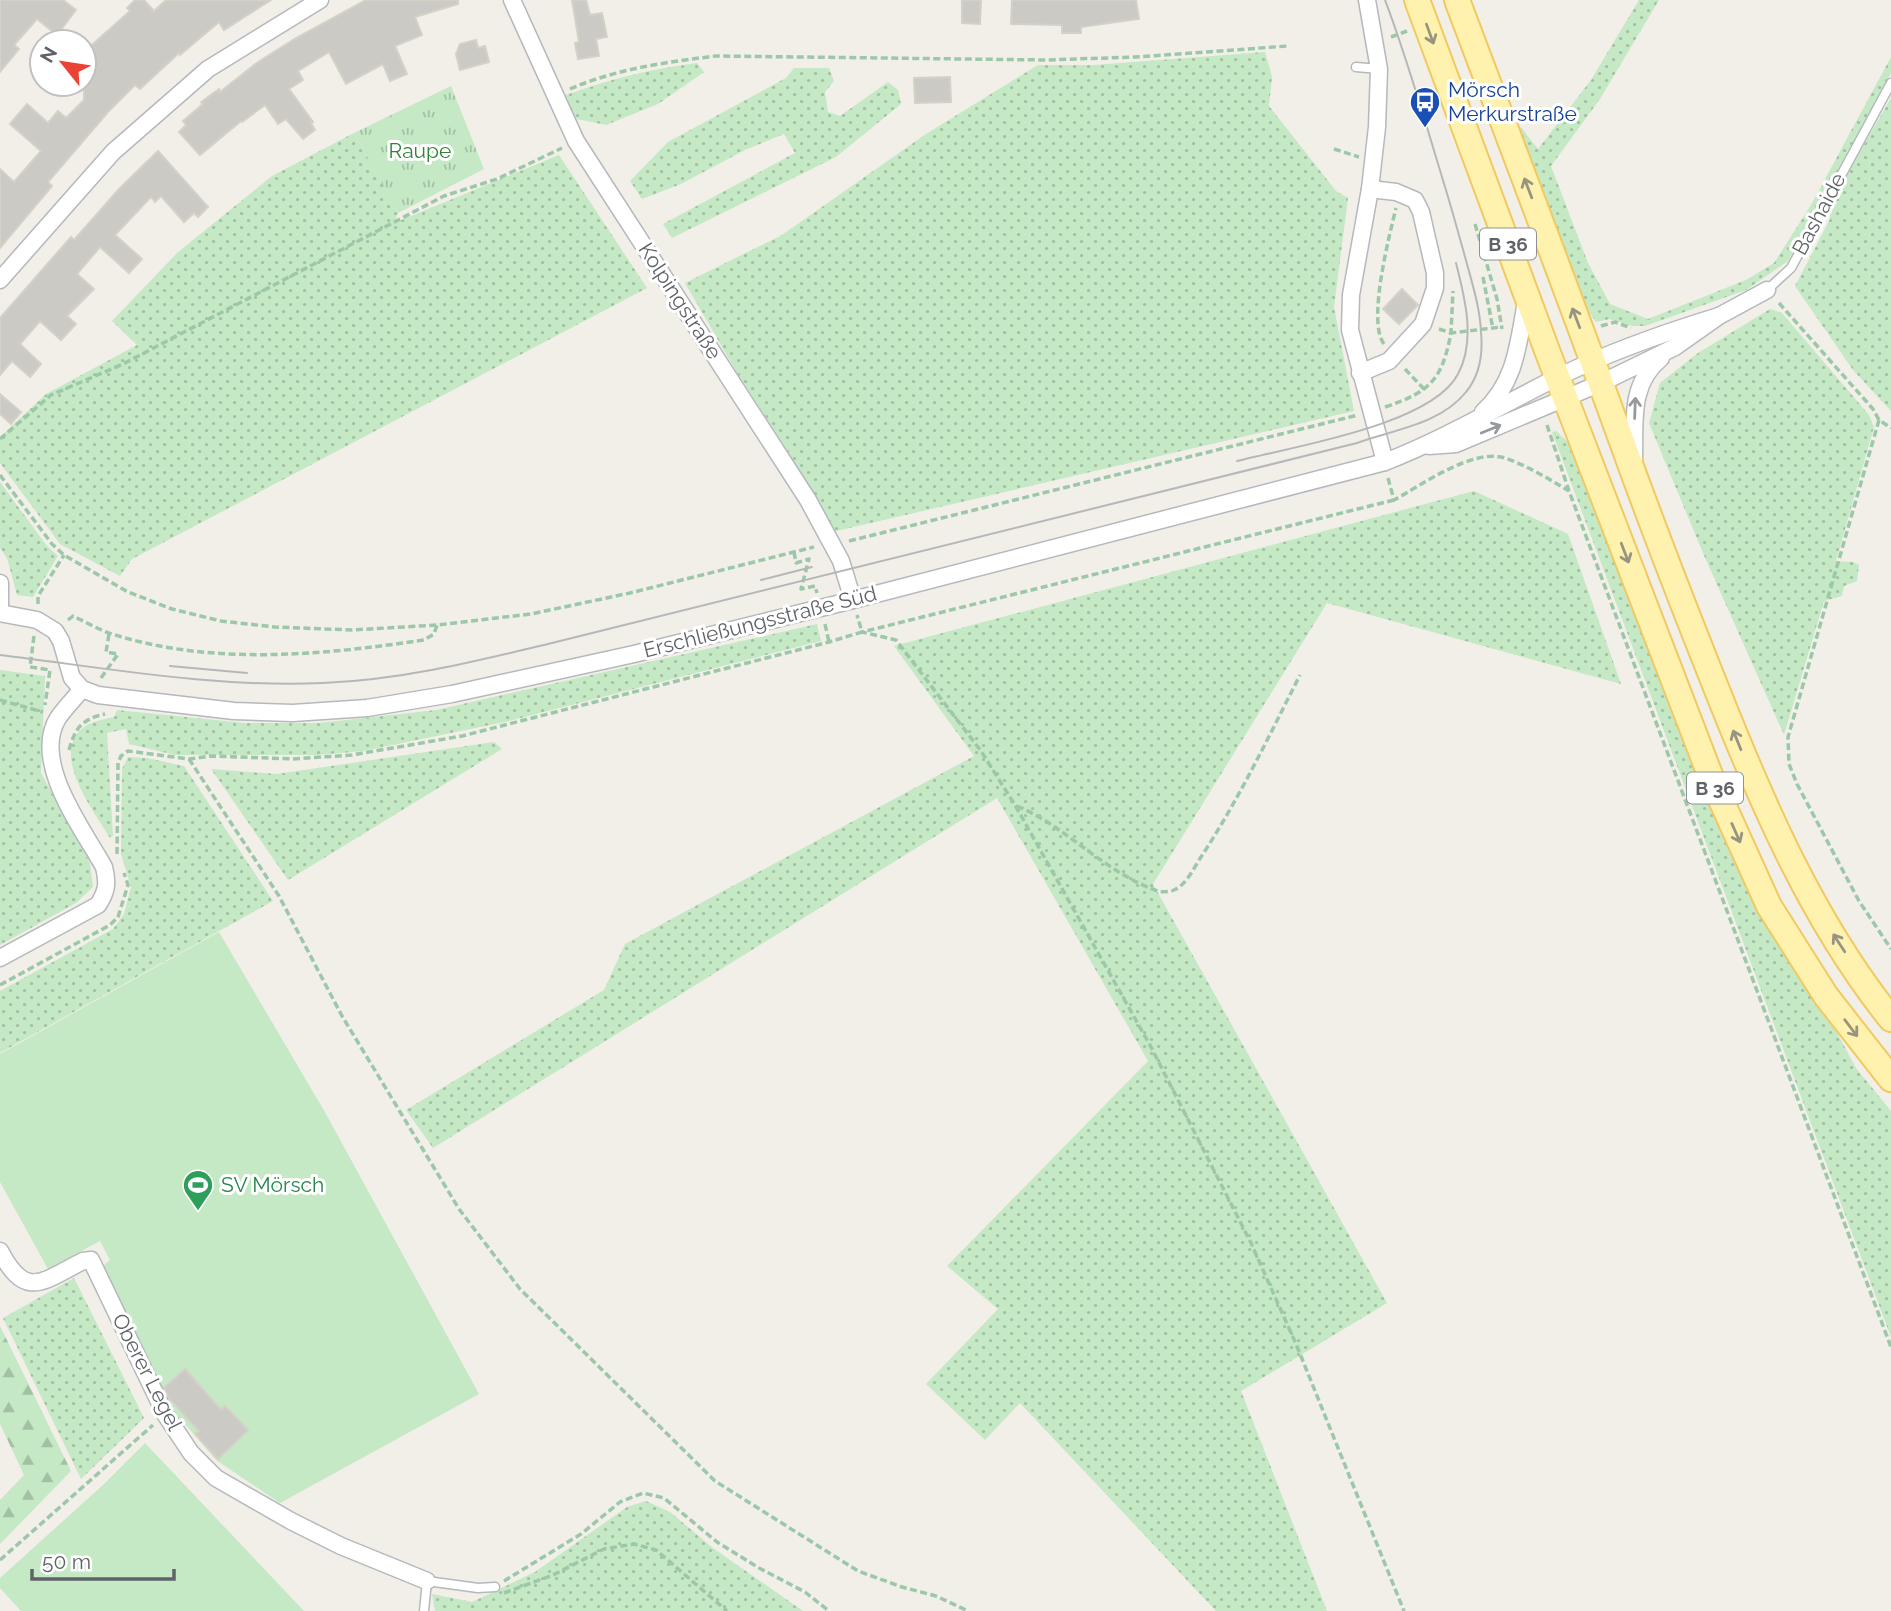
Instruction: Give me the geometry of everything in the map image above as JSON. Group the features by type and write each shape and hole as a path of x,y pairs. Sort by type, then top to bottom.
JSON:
{"main road":[{"name":"B 36","path":"1417,0 1712,780 1769,906 1826,996 1891,1079"},
{"name":"B 36","path":"1457,0 1663,556 1741,751 1793,867 1833,935 1875,1000 1891,1019"}],"street":[{"path":"0,280 122,144 208,69 320,0"},
{"name":"Kolpingstraße","path":"512,0 576,141 795,480 845,570 853,600"},
{"path":"1367,0 1379,69 1373,162 1351,295 1350,330 1384,462"},
{"path":"1360,373 1394,357 1423,324 1435,288 1435,273 1421,212 1415,200 1396,192 1370,189"},
{"name":"Bashaide","path":"1634,476 1636,396 1652,365 1718,316 1767,290"},
{"name":"Erschließungsstraße Süd","path":"1476,418 1492,404 1510,376 1516,361 1528,296"},
{"name":"Bashaide","path":"1596,372 1643,340 1718,316"},
{"name":"Bashaide","path":"1596,372 1675,347"},
{"name":"Erschließungsstraße Süd","path":"82,689 112,698 292,713 366,708 452,695 853,600 1384,462 1426,446 1476,418 1562,388 1596,372"},
{"name":"Erschließungsstraße Süd","path":"1426,446 1456,444 1541,409 1562,388 1596,372"},
{"path":"0,583 0,606"},
{"path":"0,613 37,620 55,631 61,641 72,678 82,689 51,715 51,761 55,779 104,867 108,883 105,895 98,905 0,958"},
{"name":"Oberer Legel","path":"0,1251 20,1280 39,1283 83,1261 91,1260 165,1414 191,1453 216,1478 341,1546 427,1581"}],"lane":[{"path":"1356,68 1379,69"},
{"name":"Bashaide","path":"1767,290 1790,268 1891,83"},
{"path":"424,1611 427,1581 478,1588 495,1587"}],"path":[{"path":"1376,41 1412,29"},
{"path":"554,96 605,76 669,61 716,56 1046,60 1135,58 1288,46"},
{"path":"0,439 51,395 123,363 444,196 497,179 576,141"},
{"path":"1334,149 1373,162"},
{"path":"1415,200 1396,208 1378,294 1378,337 1425,390"},
{"path":"1483,277 1493,328"},
{"path":"1767,290 1873,409 1879,420 1891,428"},
{"path":"0,475 52,544 64,555 128,592 172,609 221,621 275,627 352,630 438,625 531,614 631,593 831,542 852,541 1371,411 1414,397 1425,390 1443,365 1451,333 1501,327"},
{"path":"1541,409 1569,491 1891,1348"},
{"path":"1879,420 1788,737 1789,764 1797,784 1859,901 1891,948"},
{"path":"104,867 117,857 118,762 128,751 189,759 211,756 305,758 352,754 463,736 862,632 1394,500 1435,474 1482,458 1496,456 1528,469 1569,491"},
{"path":"1384,462 1394,500"},
{"path":"38,596 64,555"},
{"path":"55,631 74,616 109,634 176,650 211,653 294,653 424,640 434,634 438,625"},
{"path":"0,700 51,715 51,670 27,667 37,620"},
{"path":"862,632 896,640 981,751 1015,805 1151,1047 1251,1243 1301,1357 1404,1611"},
{"path":"109,634 106,652 118,654 100,677 115,680 112,698"},
{"path":"28,640 34,641"},
{"path":"1015,805 1038,815 1099,858 1135,879 1161,892 1174,890 1186,879 1227,817 1300,675"},
{"path":"189,759 279,896 342,1016 459,1209 520,1289 715,1481 858,1571 936,1596 968,1611"},
{"path":"0,1560 165,1414"},
{"path":"727,1611 656,1550 634,1544 604,1549 553,1575 506,1594 495,1587 581,1534 620,1502 643,1493 664,1498 717,1542 805,1592 829,1611"}],"green space":[{"path":"1639,0 1659,0 1600,99 1551,166 1588,263 1610,304 1648,319 1746,280 1774,263 1811,205 1891,57 1891,73 1788,261 1746,290 1645,326 1633,326 1610,319 1596,322 1587,309 1519,129 1521,127 1538,149 1591,80"},
{"path":"1265,52 1272,77 1269,106 1336,191 1348,198 1334,307 1354,411 832,532 789,453 736,371 685,283 782,235 926,134 1038,65 1094,65"},
{"path":"697,63 704,72 658,104 606,125 577,119 563,96 629,76"},
{"path":"794,68 829,68 834,81 825,92 828,112 840,116 888,82 898,90 901,104 836,157 672,238 663,224 795,153 784,134 745,150 681,184 642,199 630,181 668,142 786,78"},
{"name":"Raupe","path":"451,86 484,169 398,213 354,133"},
{"path":"1891,98 1891,411 1853,370 1795,286 1829,221 1834,196"},
{"path":"354,133 398,213 394,223 559,155 647,288 132,559 120,576 60,544 0,463 0,437 46,394 137,345 112,321 177,253 272,176"},
{"path":"1770,309 1782,313 1869,415 1874,427 1836,561 1859,565 1857,581 1844,586 1842,596 1824,601 1784,735 1649,423 1660,383 1698,353"},
{"path":"1556,431 1569,443 1830,1020 1856,1068 1891,1111 1891,1337 1552,432"},
{"path":"0,482 47,546 58,556 33,597 17,595 7,558 0,548"},
{"path":"1474,491 1568,534 1621,684 1327,603 1153,884 1387,1303 1241,1391 1327,1611 1216,1611 1020,1403 985,1440 926,1384 998,1309 947,1266 1148,1061 997,798 433,1148 406,1110 604,990 625,944 974,756 894,646"},
{"path":"817,624 821,641 505,722 363,751 318,755 175,755 129,744 126,729 107,733 113,836 110,838 85,797 72,765 71,749 76,736 87,725 114,717 117,710 245,723 319,723 436,710"},
{"path":"0,670 45,676 41,773 90,863 93,887 76,903 0,945"},
{"path":"494,742 502,749 288,880 211,769 277,774"},
{"path":"128,757 184,766 273,901 0,1053 0,991 113,929 124,914 131,887 121,854 122,769"},
{"name":"SV Mörsch","path":"219,932 326,1114 479,1394 280,1503 216,1460 166,1402 103,1266 110,1260 100,1241 48,1269 0,1182 0,1054"},
{"path":"74,1278 144,1418 81,1479 3,1318"},
{"path":"0,1326 71,1471 0,1544 0,1500 24,1475 0,1424"},
{"path":"145,1443 304,1611 21,1611 0,1588 0,1578"},
{"path":"646,1501 670,1512 713,1548 803,1611 435,1611 432,1594 472,1602 535,1572 627,1507"}],"building":[{"path":"0,0 63,0 76,10 62,28 48,28 37,19 14,45 19,49 0,72"},
{"path":"135,0 144,0 154,11 166,0 271,0 224,30 219,22 180,55 179,53 140,89 135,85 48,182 52,186 0,248 0,169 14,182 41,151 10,124 27,104 48,123 58,111 66,118 84,98 98,98 98,40 130,11 127,8"},
{"path":"366,0 458,0 458,4 415,17 422,35 395,46 407,74 390,81 383,64 346,84 329,52 298,71 303,80 289,89 313,122 311,123 315,130 303,139 286,119 278,124 265,105 200,155 179,132 186,125 183,121 203,104 201,102 219,89 220,92 258,62 296,38"},
{"path":"572,0 586,0 590,15 602,13 607,37 596,39 599,56 578,59 575,43 579,42"},
{"path":"962,0 981,0 980,24 962,23"},
{"path":"1012,0 1136,0 1139,19 1081,27 1081,33 1062,33 1062,25 1011,24"},
{"path":"476,40 478,48 485,46 489,62 460,70 456,54 460,44"},
{"path":"950,77 951,102 915,103 914,78"},
{"path":"158,151 208,207 198,217 194,213 184,222 161,196 155,202 151,197 115,235 142,259 129,273 100,247 77,274 94,289 67,316 76,324 61,340 40,321 20,344 41,364 30,377 12,361 0,375 0,318 71,237 74,240 119,189"},
{"path":"1402,289 1418,305 1399,324 1383,309"},
{"path":"0,394 21,412 11,424 0,414"},
{"path":"185,1369 221,1410 225,1406 248,1430 218,1459 195,1434 199,1431 168,1397 164,1388"}],"tram line":[{"path":"0,655 161,676 242,683 323,683 408,674 548,644 1357,443 1430,419 1456,403 1466,392 1475,378 1482,340 1478,306 1449,199 1385,0"},
{"path":"1237,461 1324,441 1391,420 1420,407 1443,392 1458,374 1467,348 1467,319 1456,263"},
{"path":"761,580 812,567"},
{"path":"170,666 247,673"}],"place":[{"name":"Mörsch Merkurstraße","path":"1425,129"},
{"name":"SV Mörsch","path":"198,1212"}]}
